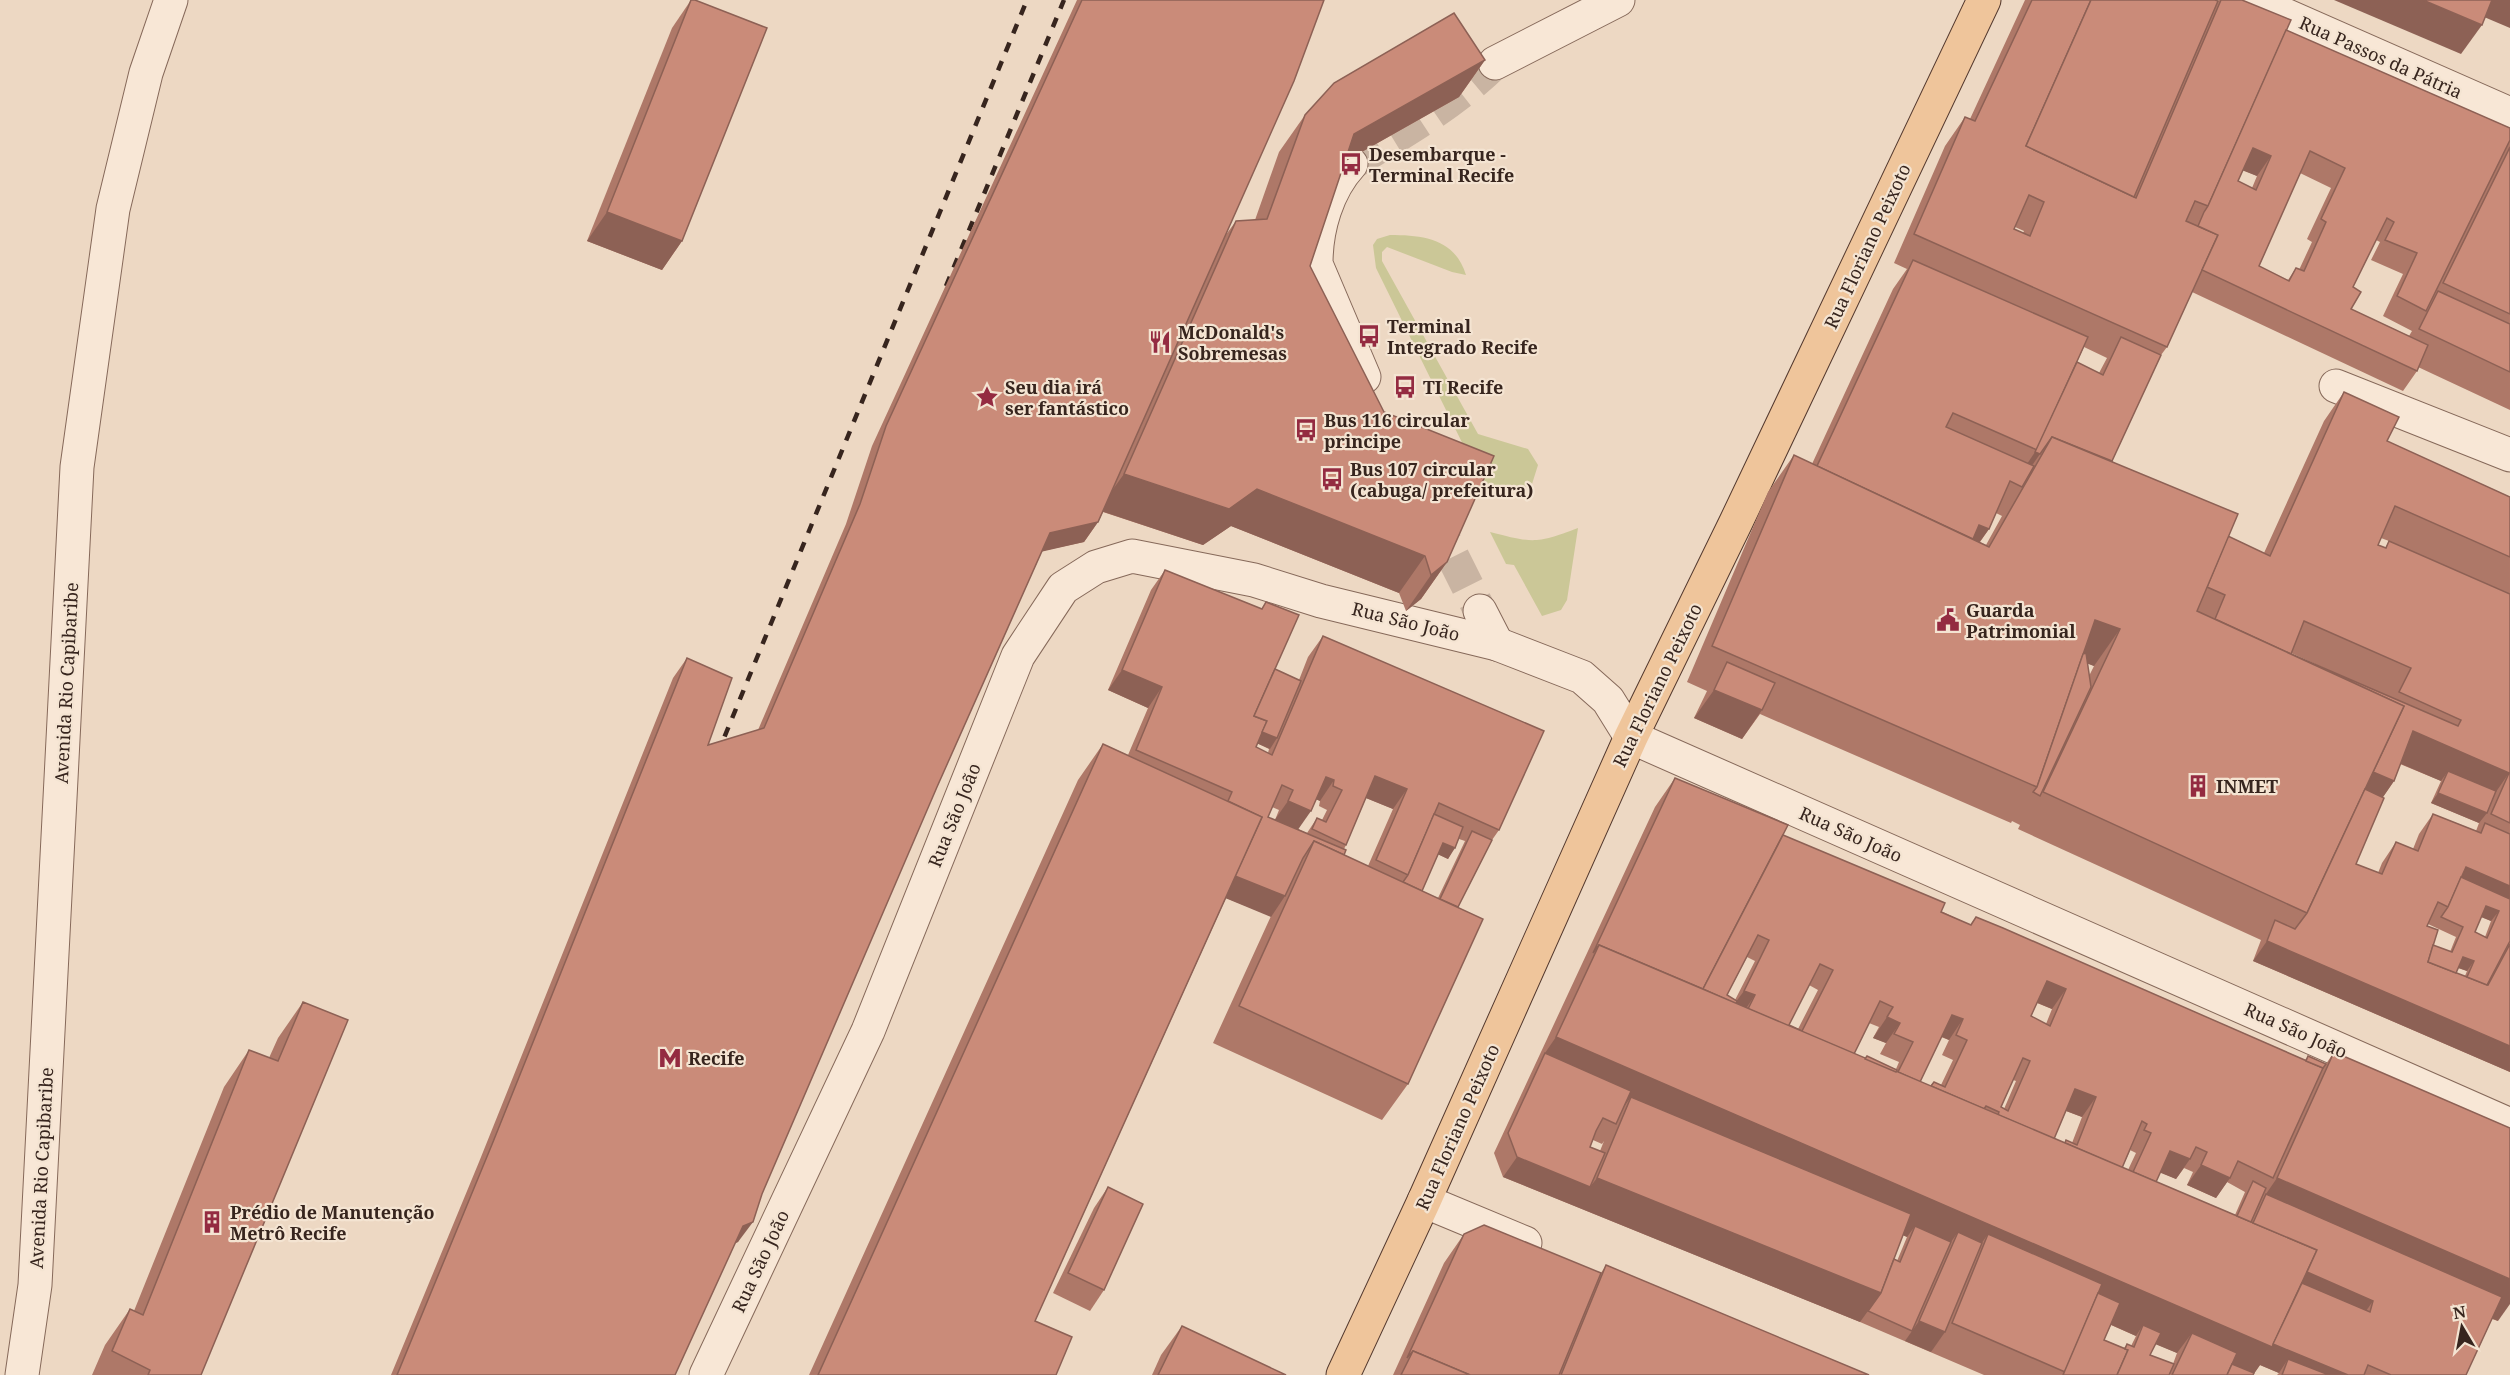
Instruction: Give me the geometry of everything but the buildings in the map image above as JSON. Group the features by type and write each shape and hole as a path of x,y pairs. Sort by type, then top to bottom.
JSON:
{"main road":[{"name":"Rua Floriano Peixoto","path":"1342,1375 1424,1201 1631,737 1736,522 1984,0"}],"street":[{"name":"Avenida Rio Capibaribe","path":"22,1375 35,1285 77,467 113,209 146,73 171,0"},
{"path":"1495,63 1618,0"},
{"name":"Rua Passos da Pátria","path":"2251,0 2510,114"},
{"path":"1351,164 1339,177 1329,199 1316,244 1316,264 1375,402"},
{"path":"2336,386 2510,455"},
{"name":"Rua São João","path":"706,1375 868,1031 1018,656 1062,588 1096,567 1132,556 1254,580 1321,601 1497,644 1582,676 1608,700 1631,737 2510,1125"},
{"path":"1480,611 1497,644"},
{"path":"1424,1201 1557,1256"}],"shaded area":[{"path":"1390,235 1415,236 1437,241 1454,254 1461,263 1466,275 1452,272 1387,247 1382,252 1382,261 1478,434 1528,449 1538,465 1532,484 1512,491 1481,481 1376,268 1373,245 1377,239"},
{"path":"1578,528 1567,600 1561,610 1542,616 1514,565 1506,564 1490,532 1534,540 1553,537"}],"tunnel":[{"path":"1351,164 1444,105 1495,63"},
{"path":"1431,513 1480,611"}],"railway":[{"path":"717,755 1027,0"},
{"path":"946,286 1064,0"}],"place":[{"name":"Desembarque - Terminal Recife","path":"1351,164"},
{"name":"Terminal Integrado Recife","path":"1369,336"},
{"name":"McDonald's Sobremesas","path":"1160,342"},
{"name":"TI Recife","path":"1405,387"},
{"name":"Seu dia irá ser fantástico","path":"987,397"},
{"name":"Bus 116 circular principe","path":"1306,430"},
{"name":"Bus 107 circular (cabuga/ prefeitura)","path":"1332,479"},
{"name":"Guarda Patrimonial","path":"1948,620"},
{"name":"INMET","path":"2198,786"},
{"name":"Recife","path":"670,1058"},
{"name":"Prédio de Manutenção Metrô Recife","path":"212,1222"}]}
